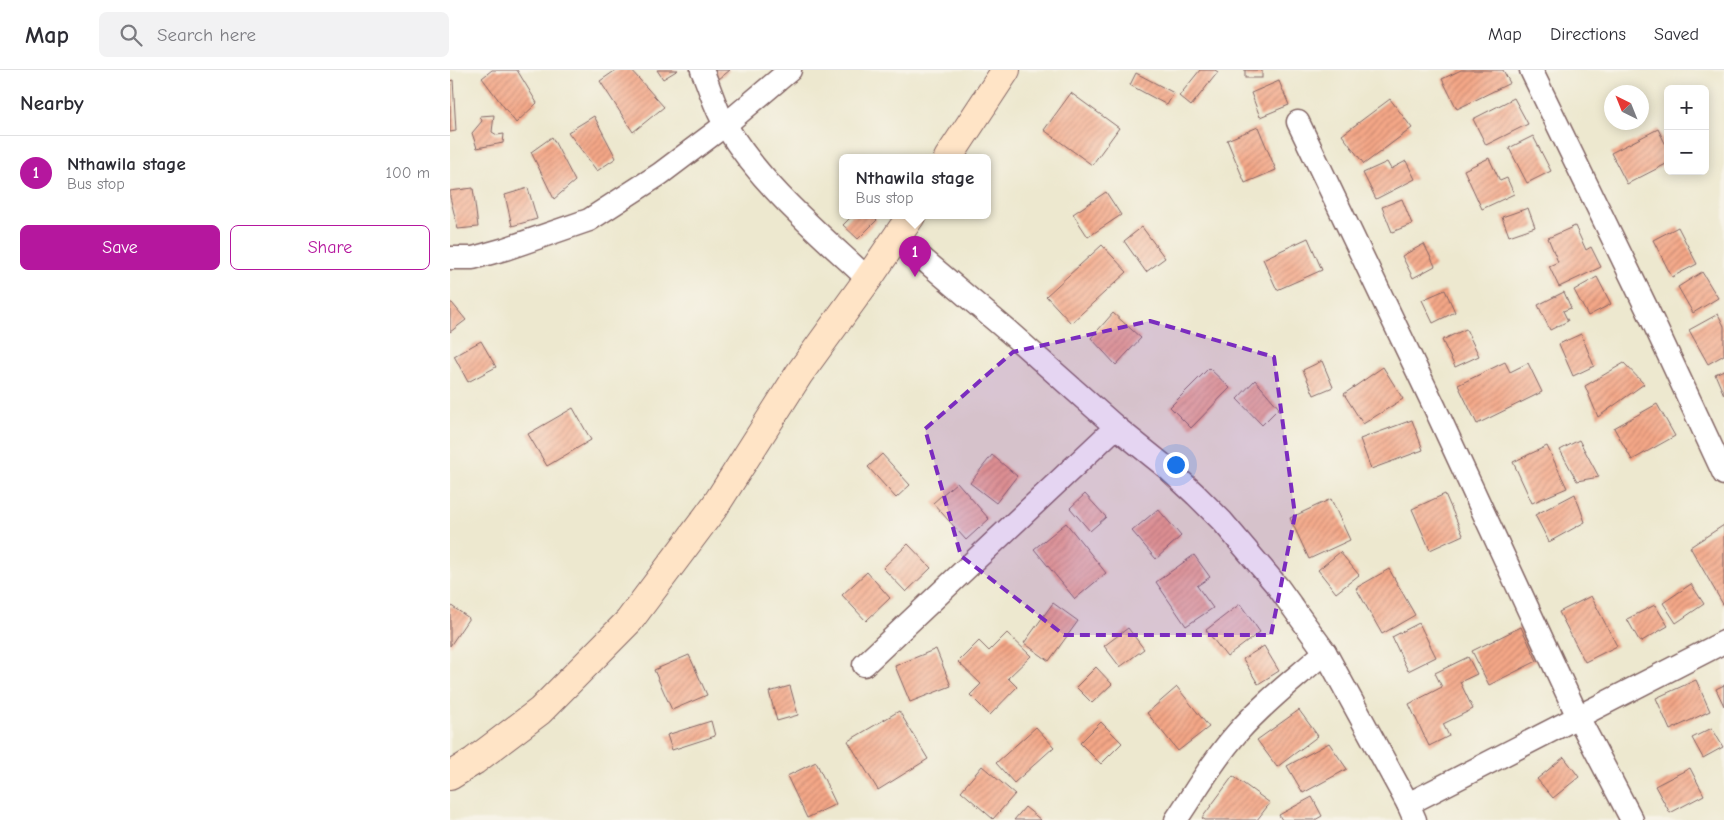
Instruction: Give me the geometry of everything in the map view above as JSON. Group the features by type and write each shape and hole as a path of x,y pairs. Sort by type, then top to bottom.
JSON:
{"main road":[{"path":"951,154 1006,70"},
{"path":"450,776 474,761 540,712 629,621 715,506 799,374 904,226"}],"street":[{"path":"702,70 725,125 755,166 781,196 868,279"},
{"path":"450,258 473,258 589,220 660,174 725,125 790,70"},
{"path":"1531,70 1649,313 1724,474"},
{"path":"1298,122 1435,408 1578,718 1632,820"},
{"path":"904,226 1009,332 1116,427 1167,468 1222,521 1278,587 1325,652 1412,812 1578,718 1724,642"},
{"path":"864,665 1116,427"},
{"path":"1176,820 1222,751 1237,733 1256,713 1325,652"}],"highlighted area":[{"path":"1150,321 1274,357 1295,515 1271,635 1064,635 961,556 925,429 1013,352"}],"building":[{"path":"492,70 517,70 537,103 516,123 482,78"},
{"path":"616,70 631,70 664,107 633,132 600,81"},
{"path":"657,70 678,70 663,79"},
{"path":"711,70 730,70 719,79"},
{"path":"1200,70 1215,70 1218,72 1191,106 1179,96"},
{"path":"1245,70 1262,70 1262,78 1245,78"},
{"path":"1461,70 1503,70 1510,83 1457,109 1442,79"},
{"path":"1136,73 1174,93 1167,105 1130,85"},
{"path":"453,80 456,131 450,132 450,81"},
{"path":"1279,81 1289,105 1260,117 1251,93"},
{"path":"1071,93 1119,128 1092,165 1044,130"},
{"path":"1514,98 1528,124 1486,145 1473,119"},
{"path":"1390,99 1412,128 1364,164 1342,135"},
{"path":"494,115 492,132 497,135 504,134 503,143 477,148 472,133 482,121 480,116"},
{"path":"594,116 616,158 597,171 568,132"},
{"path":"1258,127 1276,170 1245,183 1227,140"},
{"path":"1658,129 1664,141 1664,165 1627,184 1611,153"},
{"path":"1533,136 1551,171 1527,183 1509,148"},
{"path":"552,137 575,181 554,199 531,152"},
{"path":"1489,158 1500,181 1507,178 1514,194 1482,209 1464,170"},
{"path":"1406,161 1415,179 1376,199 1363,173 1387,162 1391,169"},
{"path":"473,188 478,227 458,229 450,191"},
{"path":"528,188 537,219 512,226 505,195"},
{"path":"1106,192 1121,215 1088,237 1073,214"},
{"path":"1402,199 1412,224 1392,232 1382,207"},
{"path":"1528,208 1535,227 1509,236 1502,217"},
{"path":"849,219 877,220 858,239 843,225"},
{"path":"1575,226 1586,250 1591,247 1601,267 1559,287 1549,266 1558,262 1548,238"},
{"path":"1142,227 1165,258 1146,272 1124,241"},
{"path":"1678,227 1697,264 1672,277 1653,240"},
{"path":"1308,238 1322,270 1277,290 1263,259"},
{"path":"1424,244 1435,266 1413,278 1402,256"},
{"path":"1102,245 1127,272 1071,323 1046,296"},
{"path":"1702,272 1718,298 1693,313 1678,287"},
{"path":"1597,277 1611,304 1588,316 1574,290"},
{"path":"1445,290 1455,312 1433,323 1422,300"},
{"path":"1564,292 1571,308 1563,311 1568,321 1550,330 1538,305"},
{"path":"450,303 466,320 450,332"},
{"path":"1113,313 1141,338 1116,365 1091,338"},
{"path":"1718,314 1724,326 1724,355 1708,364 1689,330"},
{"path":"1466,329 1479,356 1455,367 1442,340"},
{"path":"1581,334 1594,366 1573,376 1559,344"},
{"path":"481,341 496,367 468,382 454,356"},
{"path":"1322,361 1333,387 1314,395 1303,370"},
{"path":"1505,362 1510,372 1528,363 1542,392 1477,424 1458,385"},
{"path":"1624,363 1644,384 1598,417 1585,386"},
{"path":"1383,367 1403,399 1363,424 1344,394"},
{"path":"1209,368 1230,388 1191,428 1170,407"},
{"path":"1724,370 1724,395 1715,374"},
{"path":"1255,380 1279,408 1262,425 1237,399"},
{"path":"1657,404 1675,436 1632,460 1614,428"},
{"path":"573,408 591,440 547,466 528,434"},
{"path":"1412,420 1423,450 1371,469 1360,439"},
{"path":"1579,440 1599,477 1577,481 1560,450"},
{"path":"1547,446 1567,488 1532,503 1513,462"},
{"path":"882,454 910,485 896,498 868,467"},
{"path":"992,455 1017,476 996,503 970,483"},
{"path":"957,482 989,519 966,540 933,503"},
{"path":"1085,494 1106,517 1090,531 1070,508"},
{"path":"1445,494 1463,535 1430,550 1412,509"},
{"path":"1575,494 1585,522 1549,542 1535,515"},
{"path":"1331,499 1350,540 1309,559 1290,518"},
{"path":"1158,509 1181,536 1156,559 1132,531"},
{"path":"1066,523 1106,573 1075,599 1034,549"},
{"path":"1724,525 1724,606 1690,547"},
{"path":"908,544 931,568 906,592 883,568"},
{"path":"1340,552 1359,575 1336,593 1318,570"},
{"path":"1194,555 1210,577 1197,586 1213,608 1186,626 1156,582"},
{"path":"1389,569 1415,615 1382,634 1356,588"},
{"path":"867,572 890,598 866,621 842,595"},
{"path":"1691,584 1704,604 1676,623 1663,603"},
{"path":"1591,596 1617,646 1585,662 1559,612"},
{"path":"1053,603 1078,621 1049,661 1024,643"},
{"path":"1240,604 1260,632 1227,657 1206,630"},
{"path":"450,605 469,618 450,646"},
{"path":"1655,605 1668,626 1640,642 1627,619"},
{"path":"1419,623 1436,657 1408,671 1392,637"},
{"path":"1521,627 1537,661 1489,685 1472,651"},
{"path":"1128,628 1144,649 1120,667 1104,646"},
{"path":"1007,633 1031,656 1008,678 1017,687 990,715 970,695 981,684 958,662 979,641 989,651"},
{"path":"1264,646 1279,671 1258,684 1243,659"},
{"path":"936,649 951,686 910,702 895,666"},
{"path":"689,655 707,695 672,710 654,670"},
{"path":"1468,657 1477,674 1460,682 1473,709 1443,724 1449,736 1429,746 1409,704 1442,687 1435,673"},
{"path":"1096,667 1112,684 1092,703 1076,687"},
{"path":"1696,680 1710,711 1670,730 1656,698"},
{"path":"1724,685 1724,706 1716,689"},
{"path":"790,686 798,715 777,721 769,692"},
{"path":"1177,687 1209,727 1178,751 1147,713"},
{"path":"1299,710 1318,736 1277,767 1257,740"},
{"path":"899,711 928,759 878,790 848,741"},
{"path":"711,721 715,736 672,750 667,735"},
{"path":"1101,722 1122,743 1101,764 1080,743"},
{"path":"1036,727 1054,747 1014,783 996,763"},
{"path":"1712,728 1723,747 1703,758 1692,738"},
{"path":"1329,743 1347,769 1303,793 1287,766"},
{"path":"1564,757 1579,777 1553,798 1537,779"},
{"path":"816,762 836,804 807,818 787,776"},
{"path":"982,766 1015,794 993,819 961,791"},
{"path":"1690,768 1704,795 1670,813 1655,786"},
{"path":"1233,776 1270,803 1257,820 1205,820 1202,818"},
{"path":"1312,797 1322,816 1315,820 1282,820 1279,815"},
{"path":"1025,807 1041,820 1014,820"}],"place":[{"name":"Nthawila stage","path":"915,277"}]}
